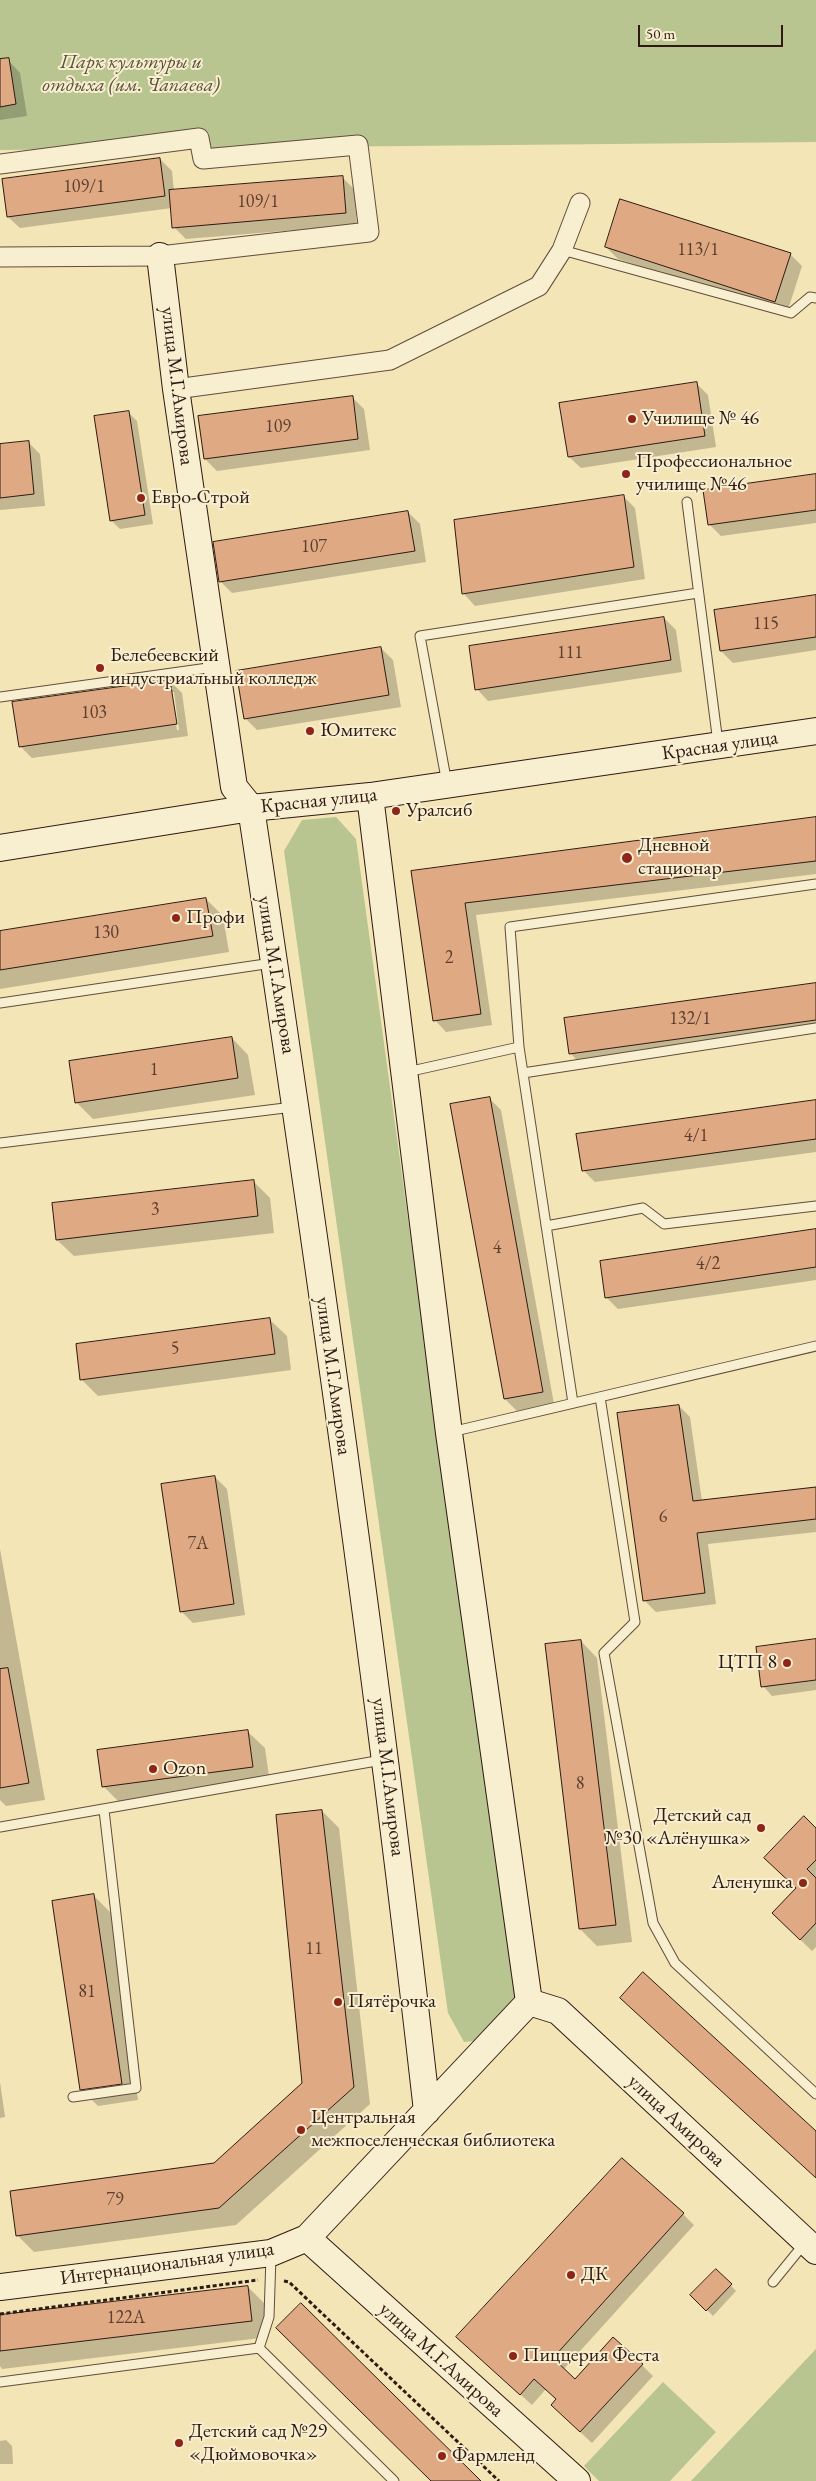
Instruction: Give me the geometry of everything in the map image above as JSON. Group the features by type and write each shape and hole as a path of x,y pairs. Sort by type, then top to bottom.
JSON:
{"street":[{"path":"0,164 199,138 204,159 358,145 369,232 160,256 0,257"},
{"path":"176,389 390,360 539,286 562,250 580,203"},
{"name":"улица М.Г.Амирова","path":"160,256 176,389 234,787 251,808 296,1106 386,1759 427,2111"},
{"name":"Красная улица","path":"0,848 251,808 370,796 816,732"},
{"path":"370,796 449,1433 529,2002 427,2111"},
{"name":"улица Амирова","path":"529,2002 558,2011 811,2247"},
{"name":"Интернациональная улица","path":"0,2287 271,2253 307,2238 427,2111"},
{"name":"улица М.Г.Амирова","path":"307,2238 577,2481"}],"lane":[{"path":"562,250 791,313 810,297 816,298"},
{"path":"686,502 718,746"},
{"path":"447,785 420,636 698,593"},
{"path":"0,696 217,667"},
{"path":"573,1403 519,1047 510,926 816,884"},
{"path":"0,1003 274,963"},
{"path":"523,1073 816,1028"},
{"path":"404,1072 519,1047"},
{"path":"0,1143 296,1106"},
{"path":"546,1226 643,1208 664,1224 816,1206"},
{"path":"449,1433 816,1346"},
{"path":"600,1397 635,1622 604,1653 653,1923 675,1963 816,2094"},
{"path":"0,1827 386,1759"},
{"path":"72,2097 136,2088 104,1810"},
{"path":"773,2282 811,2247"},
{"path":"259,2348 269,2317 271,2253"},
{"path":"0,2382 259,2348"},
{"path":"259,2348 394,2481"}],"green space":[{"name":"Парк культуры и отдыха (им. Чапаева)","path":"0,0 816,0 816,142 0,150"},
{"path":"336,817 356,839 516,2006 495,2039 464,2042 448,2013 284,851 302,820"},
{"path":"816,2349 816,2481 691,2481"},
{"path":"663,2382 716,2432 670,2481 599,2481 584,2466"}],"building":[{"path":"9,58 16,104 0,107 0,59"},
{"path":"160,158 165,196 7,217 2,179"},
{"path":"343,176 346,213 172,228 169,190"},
{"path":"620,199 791,253 775,302 605,247"},
{"name":"Училище № 46","path":"697,382 705,436 568,457 559,403"},
{"path":"353,396 358,439 204,459 198,416"},
{"path":"129,411 145,515 110,521 94,416"},
{"path":"29,441 34,494 0,498 0,444"},
{"path":"816,474 816,510 708,525 703,490"},
{"path":"624,495 634,567 462,594 454,520"},
{"path":"408,511 415,551 219,582 213,542"},
{"path":"816,595 816,637 720,651 714,610"},
{"path":"664,617 671,660 475,690 469,646"},
{"path":"381,647 389,695 244,719 236,671"},
{"path":"170,680 177,724 19,747 12,702"},
{"path":"816,817 816,861 465,903 481,1014 433,1021 411,871"},
{"path":"206,898 213,936 0,970 0,931"},
{"path":"816,983 816,1020 569,1054 564,1018"},
{"path":"232,1037 238,1078 75,1103 69,1061"},
{"path":"490,1097 543,1392 504,1399 450,1104"},
{"path":"816,1100 816,1139 582,1171 576,1134"},
{"path":"254,1180 258,1216 56,1240 52,1203"},
{"path":"816,1229 816,1267 605,1298 600,1261"},
{"path":"270,1318 275,1354 80,1380 76,1344"},
{"path":"679,1405 693,1501 816,1487 816,1519 697,1533 705,1593 643,1601 617,1413"},
{"path":"215,1476 234,1604 180,1612 161,1484"},
{"name":"ЦТП 8","path":"816,1639 816,1680 761,1687 756,1647"},
{"path":"581,1640 616,1925 579,1929 545,1644"},
{"path":"8,1668 29,1783 0,1788 0,1669"},
{"path":"248,1730 253,1767 102,1787 97,1750"},
{"path":"322,1810 354,2087 219,2208 16,2236 10,2191 214,2163 302,2083 276,1815"},
{"name":"Аленушка","path":"804,1816 816,1828 816,1860 807,1869 816,1878 816,1923 800,1940 772,1913 796,1888 764,1858"},
{"path":"94,1894 122,2084 80,2090 52,1901"},
{"path":"643,1972 816,2131 816,2178 620,1998"},
{"name":"ДК","path":"622,2158 684,2213 553,2358 575,2379 613,2337 643,2364 580,2432 551,2405 556,2399 534,2379 520,2395 456,2337"},
{"path":"716,2269 732,2284 706,2311 690,2295"},
{"path":"248,2286 252,2321 0,2351 0,2315"},
{"path":"301,2303 481,2481 431,2481 276,2328"}],"place":[{"name":"Училище № 46","path":"632,419"},
{"name":"Профессиональное училище №46","path":"626,474"},
{"name":"Евро-Строй","path":"141,498"},
{"name":"Белебеевский индустриальный колледж","path":"100,668"},
{"name":"Юмитекс","path":"310,731"},
{"name":"Уралсиб","path":"396,811"},
{"name":"Дневной стационар","path":"627,858"},
{"name":"Профи","path":"176,918"},
{"name":"ЦТП 8","path":"787,1663"},
{"name":"Ozon","path":"153,1769"},
{"name":"Детский сад №30 «Алёнушка»","path":"761,1828"},
{"name":"Аленушка","path":"803,1883"},
{"name":"Пятёрочка","path":"338,2002"},
{"name":"Центральная межпоселенческая библиотека","path":"301,2130"},
{"name":"ДК","path":"571,2275"},
{"name":"Пиццерия Феста","path":"513,2356"},
{"name":"Детский сад №29 «Дюймовочка»","path":"179,2443"},
{"name":"Фармленд","path":"442,2456"}]}
